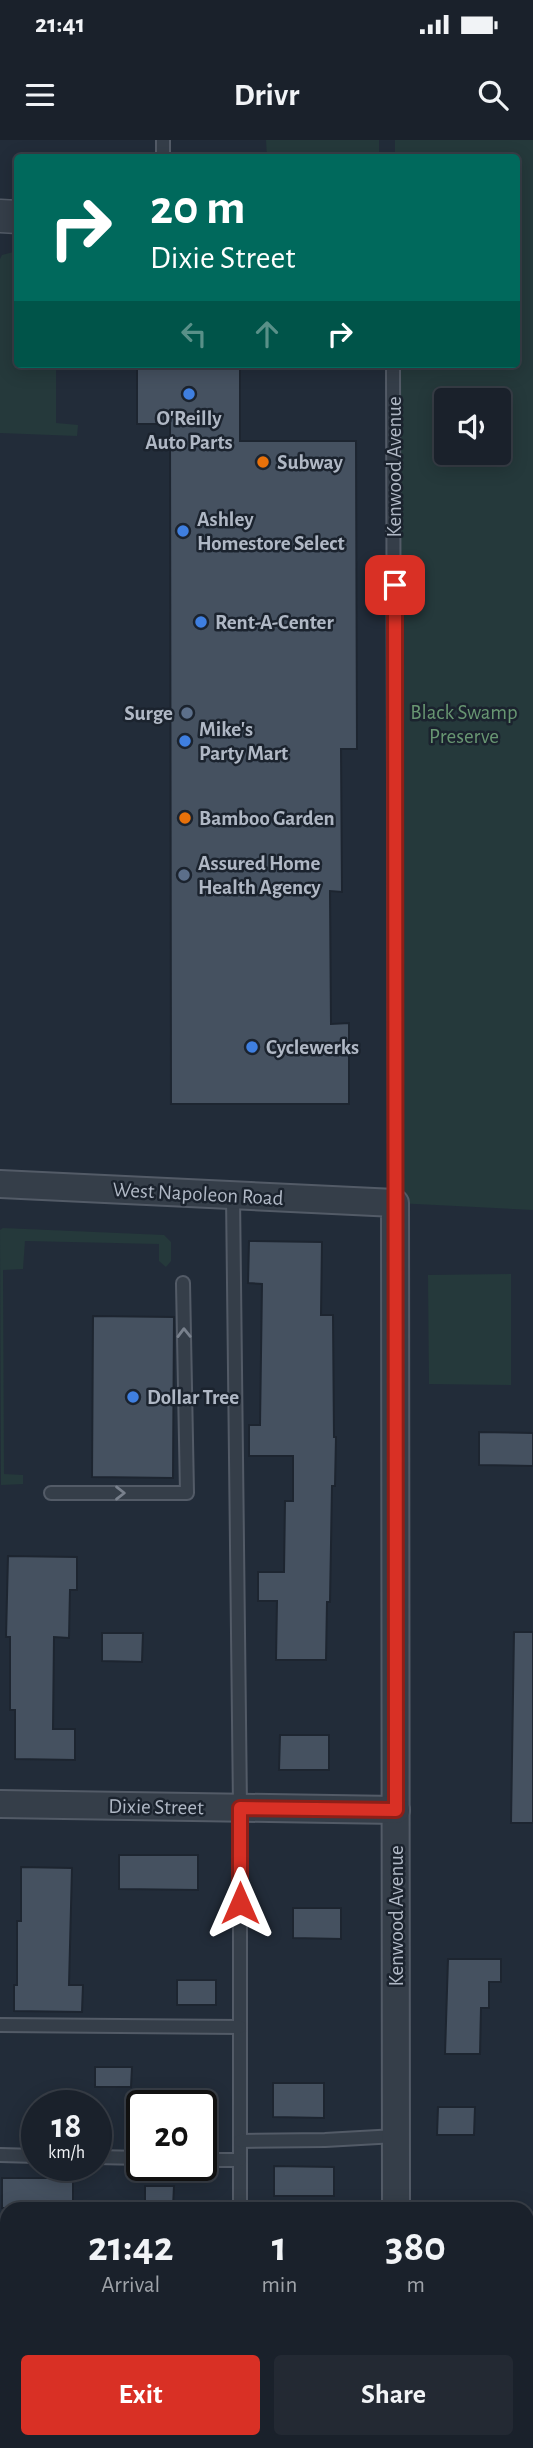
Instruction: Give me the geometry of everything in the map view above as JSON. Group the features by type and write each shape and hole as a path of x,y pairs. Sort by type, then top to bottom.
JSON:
{"street":[{"name":"West Napoleon Road","path":"0,1184 395,1203"},
{"name":"Kenwood Avenue","path":"395,1203 396,2202"},
{"name":"Dixie Street","path":"0,1804 396,1810"}],"lane":[{"name":"Kenwood Avenue","path":"393,368 395,1203"},
{"path":"233,1195 240,1808 240,2202"},
{"path":"51,1493 187,1493 183,1283"},
{"path":"0,2025 240,2027"},
{"path":"240,2141 396,2136"},
{"path":"0,2155 21,2156"},
{"path":"217,2160 240,2160"}],"green space":[{"path":"266,140 379,140 379,154 267,154"},
{"name":"Black Swamp Preserve","path":"395,140 533,140 533,1210 396,1203 395,368 520,368 520,154 395,154"},
{"path":"14,252 14,368 56,368 56,423 78,425 77,436 0,433 2,255"},
{"path":"0,1230 164,1235 171,1242 171,1261 166,1267 159,1261 159,1244 25,1241 23,1269 3,1270 4,1474 23,1475 23,1484 1,1485"},
{"path":"511,1274 511,1385 429,1384 428,1275"}],"building":[{"path":"137,368 240,368 240,441 356,441 357,749 341,749 342,892 330,891 331,1024 349,1023 349,1104 171,1104 170,424 137,424"},
{"path":"249,1241 322,1242 321,1315 333,1315 336,1437 326,1660 276,1660 277,1601 258,1601 258,1572 284,1572 285,1501 293,1501 293,1456 249,1456 249,1425 260,1425 262,1284 248,1283"},
{"name":"Dollar Tree","path":"93,1316 174,1317 173,1478 92,1477"},
{"path":"479,1432 533,1433 533,1466 479,1465"},
{"path":"8,1556 77,1557 77,1590 70,1590 69,1638 54,1637 53,1729 75,1729 75,1760 15,1759 15,1710 10,1710 10,1637 6,1637"},
{"path":"514,1632 533,1632 533,1823 511,1823"},
{"path":"102,1633 143,1633 142,1662 102,1661"},
{"path":"280,1735 329,1735 329,1770 279,1770"},
{"path":"119,1855 198,1855 198,1890 119,1889"},
{"path":"21,1867 72,1868 69,1985 83,1985 82,2012 14,2011 14,1985 17,1985 17,1921 21,1921"},
{"path":"293,1908 341,1908 341,1939 293,1938"},
{"path":"448,1959 501,1959 501,1982 489,1982 489,2008 481,2008 480,2054 445,2054"},
{"path":"177,1980 216,1980 216,2005 177,2005"},
{"path":"95,2067 132,2067 131,2087 95,2087"},
{"path":"273,2083 324,2083 324,2118 273,2117"},
{"path":"438,2107 475,2107 474,2135 437,2135"},
{"path":"274,2166 334,2167 334,2196 274,2196"},
{"path":"2,2178 21,2178 21,2181 73,2181 73,2202 2,2202"},
{"path":"145,2186 174,2186 173,2202 145,2202"}],"place":[{"name":"O'Reilly Auto Parts","path":"189,394"},
{"name":"Subway","path":"263,462"},
{"name":"Ashley Homestore Select","path":"183,531"},
{"name":"Rent-A-Center","path":"201,622"},
{"name":"Surge","path":"187,713"},
{"name":"Mike's Party Mart","path":"185,741"},
{"name":"Bamboo Garden","path":"185,818"},
{"name":"Assured Home Health Agency","path":"184,875"},
{"name":"Cyclewerks","path":"252,1047"},
{"name":"Dollar Tree","path":"133,1397"}],"route":[{"path":"240,1903 240,1808 396,1810 395,585"}]}
